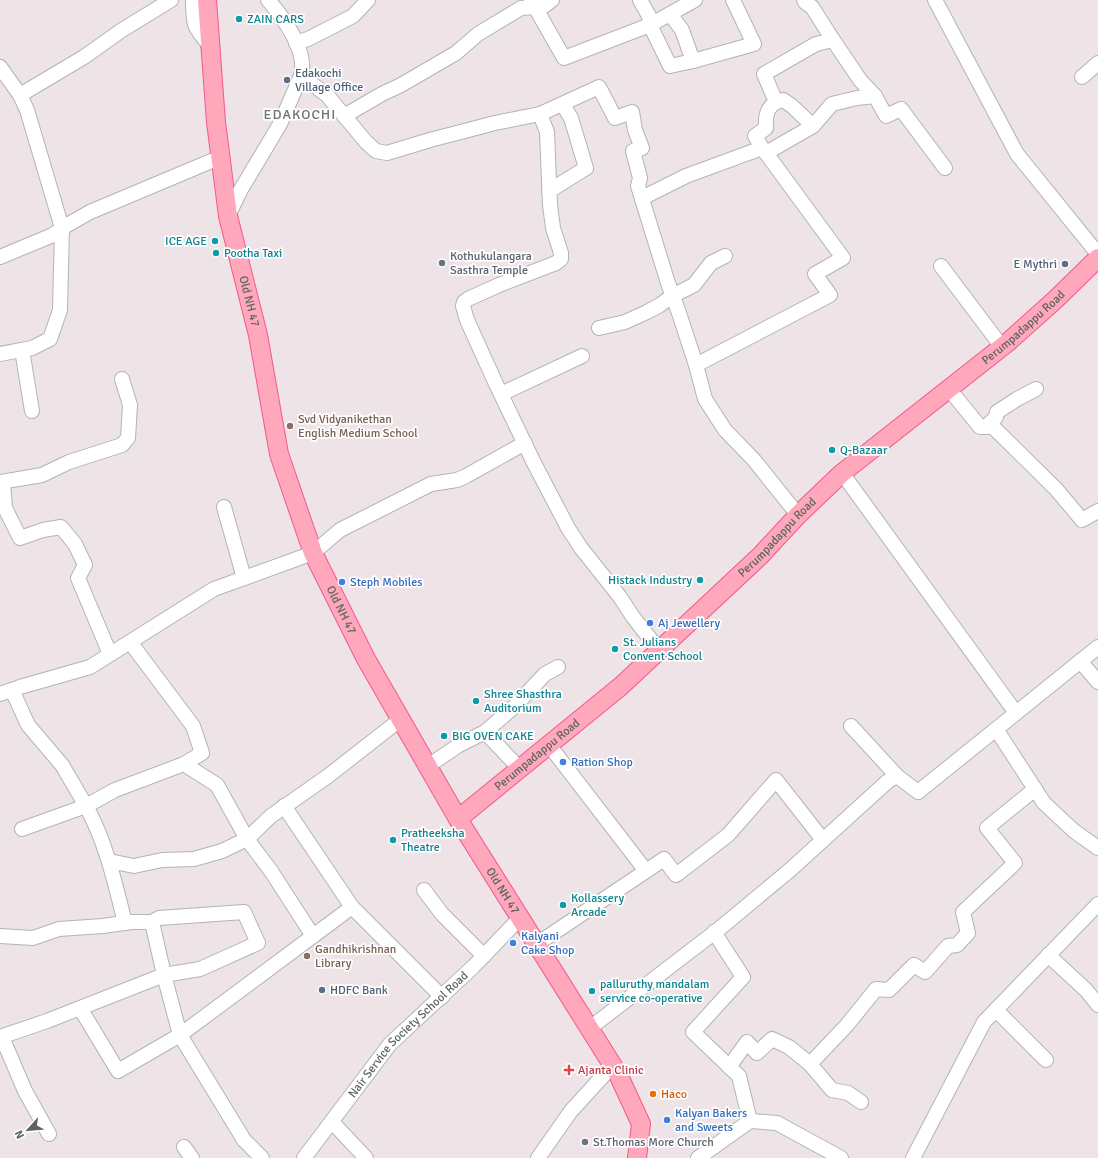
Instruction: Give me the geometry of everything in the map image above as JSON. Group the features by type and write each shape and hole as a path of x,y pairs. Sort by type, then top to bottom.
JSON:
{"main road":[{"name":"Old NH 47","path":"207,0 220,157 228,216 258,336 279,454 314,553 366,658 458,818 618,1074 641,1124 637,1158"},
{"name":"Perumpadappu Road","path":"458,818 621,686 659,650 692,622 761,555 798,514 842,473 1002,347 1055,300 1098,258"}],"street":[{"path":"20,95 171,0"},
{"path":"193,0 193,23 210,47"},
{"path":"228,216 240,191 280,124 304,69 296,43 276,8 268,0"},
{"path":"296,43 308,39 353,16 368,0"},
{"path":"344,116 456,53 478,34 521,8 533,3 544,6 552,0"},
{"path":"640,0 649,16 650,26 670,66 754,44 733,0"},
{"path":"533,3 564,58 650,26 695,0"},
{"path":"804,0 812,7 860,80 875,96 886,116 901,110 945,168"},
{"path":"935,0 1017,154 1098,254"},
{"path":"670,14 682,30 692,61"},
{"path":"776,102 764,74 816,44 833,40"},
{"path":"1082,77 1097,65"},
{"path":"0,67 20,95 27,110 62,228 60,310 50,339 32,348 0,354"},
{"path":"301,76 327,95 366,142 376,151 387,153 495,123 540,114 563,105 599,87 615,118 632,112 635,130 642,148 634,151 640,178 638,186 672,296 679,312 696,365 705,399 725,430 754,460 798,514"},
{"path":"642,198 686,176 764,150 813,126 832,104 857,98 875,96"},
{"path":"696,365 830,294 815,274 843,258 755,136 766,128 766,117 771,106 776,102 783,100 792,106 813,126"},
{"path":"549,191 586,168 571,118 563,105"},
{"path":"540,114 547,132 549,191 554,228 561,253 561,259 556,263 499,285 464,302 463,306 524,443 568,528 581,548 620,597 659,650"},
{"path":"0,257 53,235 90,212 220,157"},
{"path":"599,328 624,322 647,312 672,296 694,285 711,263 725,256"},
{"path":"941,266 1002,347"},
{"path":"22,350 32,411"},
{"path":"501,394 582,356"},
{"path":"110,654 78,578 85,565 75,544 61,527 43,530 20,538 5,508 1,482 42,475 69,462 122,445 128,438 130,405 122,379"},
{"path":"949,389 980,427 993,427 1056,489 1082,520 1098,511"},
{"path":"986,427 996,417 997,412 1036,389"},
{"path":"125,923 109,861 93,819 62,765 28,725 6,692 90,667 214,589 314,553 340,530 431,484 457,480 466,476 524,443"},
{"path":"842,473 1016,713"},
{"path":"224,507 244,578"},
{"path":"22,829 86,806 115,790 184,764 202,753 193,726 130,642"},
{"path":"851,726 897,776 918,792 1098,647"},
{"path":"1080,661 1098,682"},
{"path":"428,766 459,746 485,732 516,705 545,674 558,667"},
{"path":"109,861 134,866 162,860 194,860 247,839 271,816 328,776 401,719"},
{"path":"996,730 1044,804 1074,831 1098,848"},
{"path":"485,732 520,769"},
{"path":"549,745 646,871"},
{"path":"184,764 217,786 247,839 271,871 313,936"},
{"path":"590,1028 714,932 790,870 888,781 897,776"},
{"path":"537,944 664,860 676,875 728,835 776,780 822,840"},
{"path":"810,1064 847,1025 876,989 888,990 914,965 925,972 948,946 957,945 968,933 963,912 1015,862 987,828 1035,790"},
{"path":"284,806 352,907 442,997"},
{"path":"424,890 442,914 484,956"},
{"path":"913,1158 984,1022 1098,904"},
{"path":"80,1008 118,1071 180,1035 352,907"},
{"path":"0,936 33,938 59,930 125,923 152,922 159,918 244,912 258,943 200,969 164,975 1,1037 25,1091 49,1134"},
{"name":"Nair Service Society School Road","path":"304,1158 390,1044 442,997 520,918"},
{"path":"152,922 180,1035 244,1140 262,1158"},
{"path":"714,932 743,977 693,1032 739,1076 750,1121"},
{"path":"1048,955 1086,990 1098,1005"},
{"path":"996,1010 1046,1060"},
{"path":"729,1066 747,1042 757,1053 772,1039 789,1047 810,1064 832,1090 848,1093 861,1102"},
{"path":"538,1158 571,1111 613,1065"},
{"path":"698,1158 750,1121 777,1123 841,1158"},
{"path":"332,1122 366,1158"}],"place":[{"name":"ZAIN CARS","path":"239,19"},
{"name":"Edakochi Village Office","path":"287,80"},
{"name":"ICE AGE","path":"215,241"},
{"name":"Pootha Taxi","path":"216,253"},
{"name":"Kothukulangara Sasthra Temple","path":"442,263"},
{"name":"E Mythri","path":"1065,264"},
{"name":"Svd Vidyanikethan English Medium School","path":"290,426"},
{"name":"Q-Bazaar","path":"832,450"},
{"name":"Histack Industry","path":"700,580"},
{"name":"Steph Mobiles","path":"342,582"},
{"name":"Aj Jewellery","path":"650,623"},
{"name":"St. Julians Convent School","path":"615,649"},
{"name":"Shree Shasthra Auditorium","path":"476,701"},
{"name":"BIG OVEN CAKE","path":"444,736"},
{"name":"Ration Shop","path":"563,762"},
{"name":"Pratheeksha Theatre","path":"393,840"},
{"name":"Kollassery Arcade","path":"563,905"},
{"name":"Kalyani Cake Shop","path":"513,943"},
{"name":"Gandhikrishnan Library","path":"307,956"},
{"name":"HDFC Bank","path":"322,990"},
{"name":"palluruthy mandalam service co-operative","path":"592,991"},
{"name":"Ajanta Clinic","path":"569,1070"},
{"name":"Haco","path":"653,1094"},
{"name":"Kalyan Bakers and Sweets","path":"667,1120"},
{"name":"St.Thomas More Church","path":"585,1142"}],"district":[{"name":"EDAKOCHI","path":"300,114"}]}
